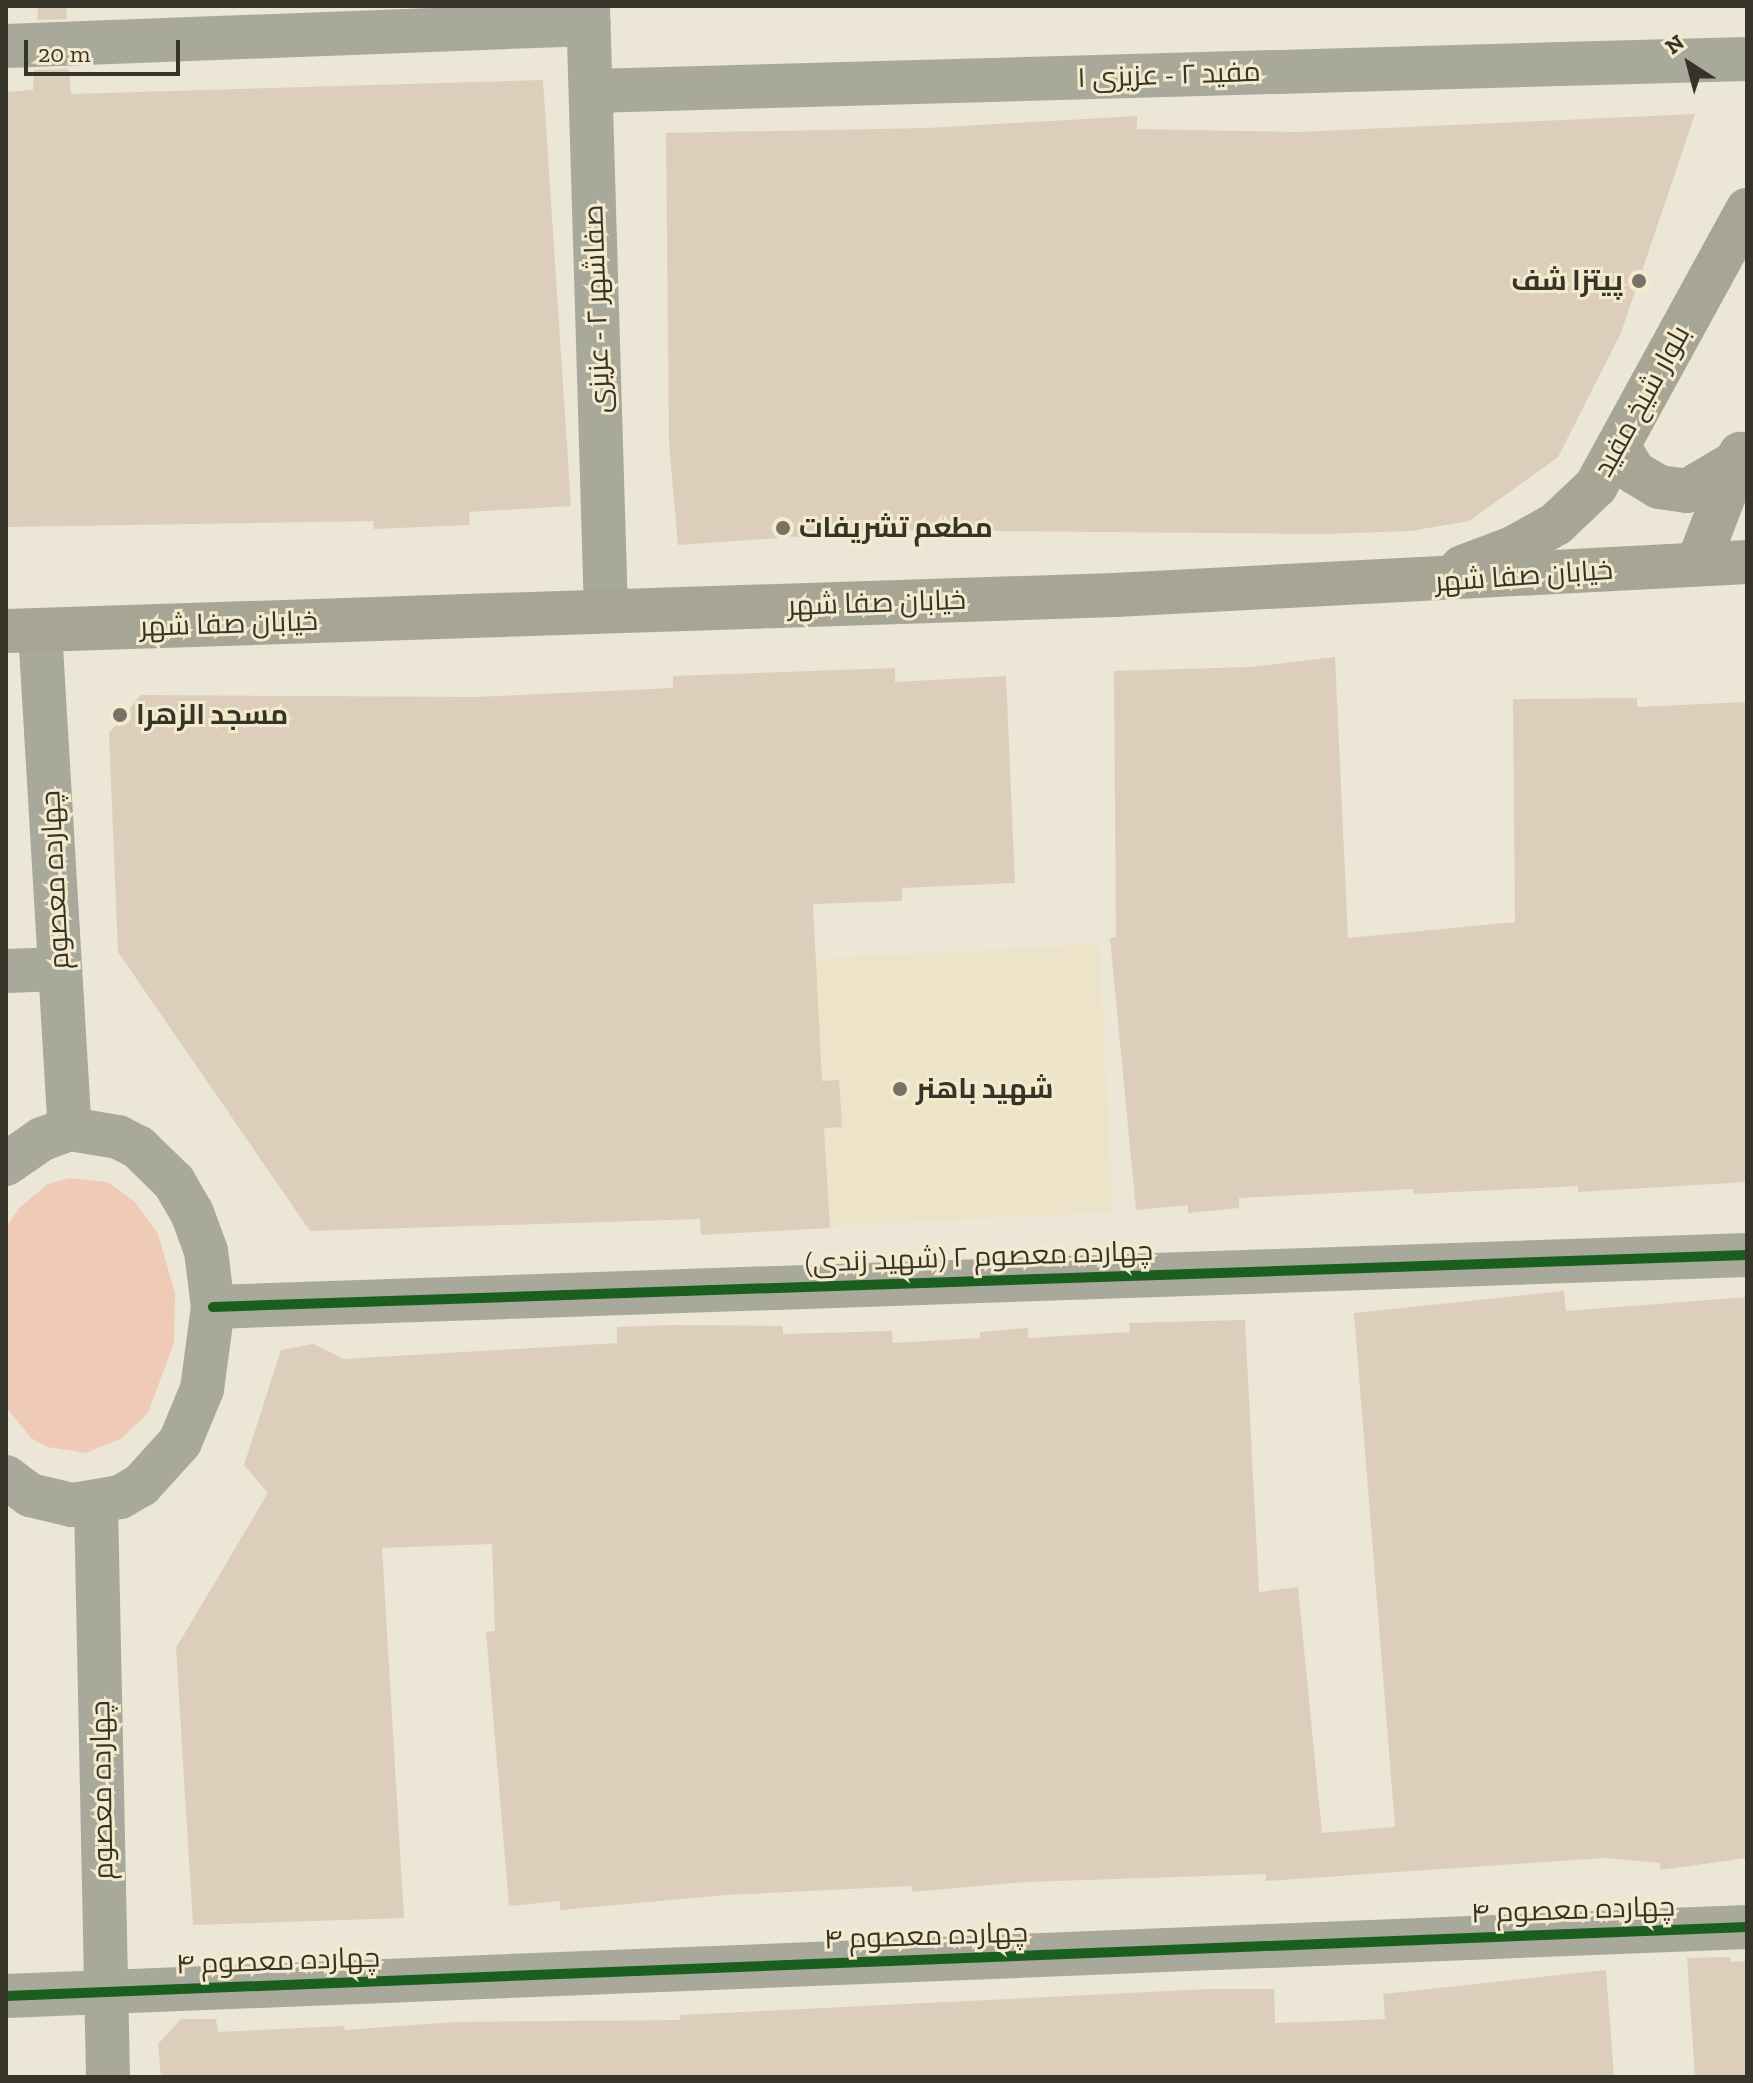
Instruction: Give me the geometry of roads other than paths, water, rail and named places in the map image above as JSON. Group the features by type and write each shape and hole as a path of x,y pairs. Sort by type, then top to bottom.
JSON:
{"main road":[{"name":"بلوار شیخ مفید","path":"1405,583 1513,548 1556,524 1596,486 1747,210"},
{"path":"1619,447 1634,472 1659,487 1687,491 1741,452"},
{"path":"1698,563 1741,452"},
{"name":"خیابان صفا شهر","path":"23,631 1405,583 1747,562"}],"street":[{"path":"6,46 589,15"},
{"name":"صفاشهر ۲ - عزیزی","path":"589,15 606,611"},
{"name":"مفید ۲ - عزیزی ۱","path":"591,91 1747,59"},
{"name":"چهارده معصوم","path":"23,631 60,969 70,1129"},
{"path":"6,971 60,969"},
{"path":"6,1164 42,1139 70,1129 118,1137 174,1182 206,1251 213,1307 202,1389 180,1442 141,1485 96,1504 51,1502 30,1495 6,1477"},
{"name":"چهارده معصوم ۲ (شهید زندی)","path":"213,1307 1747,1255"},
{"name":"چهارده معصوم","path":"96,1504 108,2077"},
{"name":"چهارده معصوم ۴","path":"6,1996 1747,1927"}],"place":[{"name":"پیتزا شف","path":"1639,281"},
{"name":"مطعم تشريفات","path":"783,528"},
{"name":"مسجد الزهرا","path":"120,715"},
{"name":"شهید باهنر","path":"900,1089"}]}
